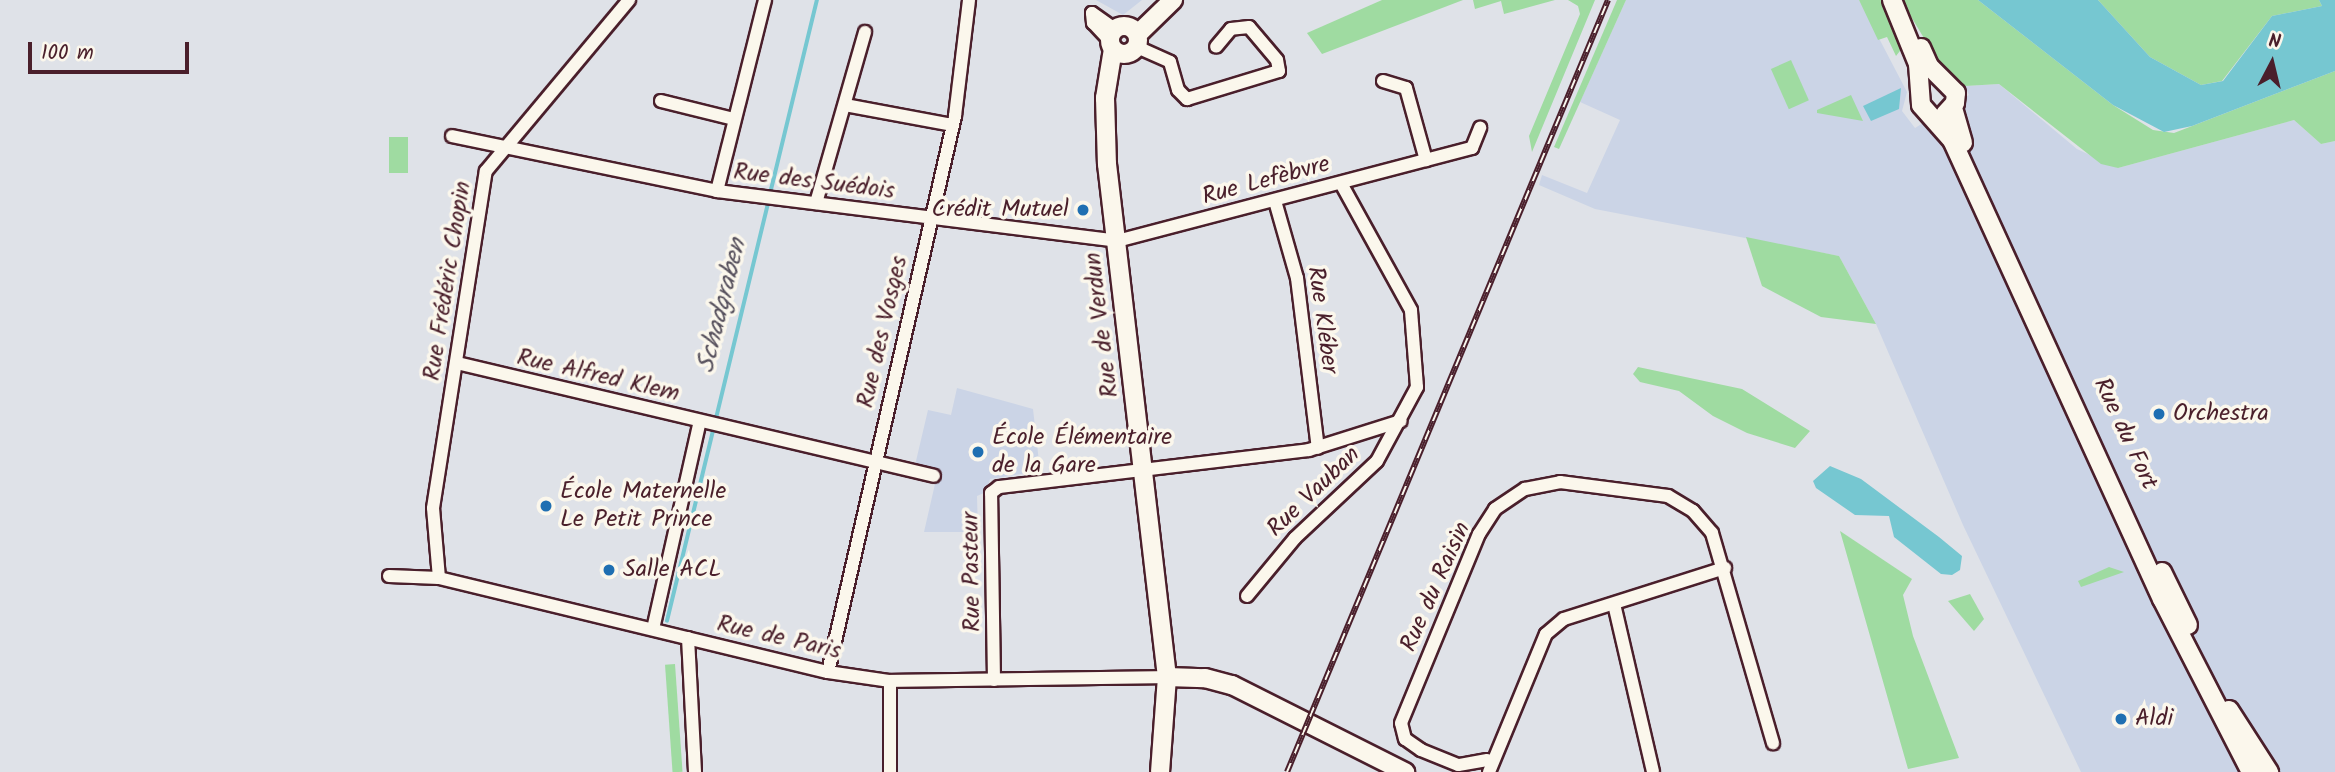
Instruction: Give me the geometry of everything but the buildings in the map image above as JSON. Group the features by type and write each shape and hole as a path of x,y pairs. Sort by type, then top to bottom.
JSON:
{"main road":[{"path":"1124,40 1157,0"},
{"path":"1124,40 1173,0"},
{"name":"Rue du Fort","path":"1893,0 1929,65 1956,93 1953,108 1964,144 2224,702 2269,772"},
{"name":"Rue du Fort","path":"1893,0 1923,87 1921,104 1934,115 1952,140 2162,599 2251,772"},
{"name":"Rue de Verdun","path":"1124,40 1105,98 1107,164 1167,677 1160,772"},
{"path":"1923,87 1932,80 1944,80"},
{"path":"1934,115 1953,108"},
{"path":"1167,677 1224,682 1405,772"},
{"path":"1314,727 1356,757 1389,772"}],"street":[{"name":"Rue Frédéric Chopin","path":"439,578 433,508 485,171 629,0"},
{"path":"717,191 765,0"},
{"name":"Rue des Vosges","path":"828,672 953,125 969,0"},
{"path":"1091,7 1124,40 1170,62 1178,90 1188,99 1279,71 1276,60 1249,27 1231,30 1216,47"},
{"path":"816,203 865,32"},
{"path":"1383,81 1406,88 1426,160"},
{"path":"660,101 734,119"},
{"path":"845,105 953,125"},
{"name":"Rue Lefèbvre","path":"1117,241 1472,148 1480,128"},
{"name":"Rue des Suédois","path":"452,136 509,145 717,191 1117,241"},
{"name":"Rue Vauban","path":"1247,596 1295,538 1377,461 1417,387 1415,323 1341,183"},
{"name":"Rue Kléber","path":"1275,201 1297,278 1318,448"},
{"name":"Rue Alfred Klem","path":"457,363 934,476"},
{"path":"653,629 700,421"},
{"path":"1143,469 1318,448 1401,421"},
{"name":"Rue Pasteur","path":"994,680 991,493 1013,484 1143,469"},
{"name":"Rue du Raisin","path":"1486,768 1458,765 1411,745 1401,729 1479,534 1495,509 1525,489 1560,482 1668,496 1693,511 1712,533 1725,568"},
{"path":"1486,768 1546,634 1564,620 1725,568 1773,743"},
{"name":"Rue de Paris","path":"389,576 439,578 828,672 890,681 1167,677"},
{"path":"1614,604 1653,772"},
{"path":"688,638 695,772"},
{"path":"890,681 890,772"}],"shaded area":[{"path":"1096,0 1142,0 1123,15"},
{"path":"1626,0 1859,0 1907,92 1902,111 1915,128 1969,95 1965,86 1999,84 2077,149 2118,168 2294,120 2321,144 2335,141 2335,772 2081,772 1963,525 1876,324 1839,256 1595,209 1539,185 1542,175 1587,193 1620,120 1580,102"},
{"name":"École Élémentaire de la Gare","path":"957,388 1033,409 1040,471 990,479 986,492 977,496 978,532 924,532 935,484 912,478 928,410 951,415"}],"green space":[{"path":"1382,0 1463,0 1322,54 1307,33"},
{"path":"1473,0 1555,0 1504,14 1501,1 1475,9"},
{"path":"1568,0 1595,0 1532,152 1529,136 1580,14 1578,6"},
{"path":"1617,0 1626,0 1559,149 1554,147"},
{"path":"1859,0 1888,0 1903,47 1896,56 1887,37 1878,40"},
{"path":"1901,0 1978,0 2113,105 2153,130 2174,133 2335,71 2335,141 2321,144 2294,120 2118,168 2101,164 1999,84 1965,86 1942,68"},
{"path":"2098,0 2319,0 2322,6 2272,16 2222,81 2201,85 2150,57"},
{"path":"1791,60 1809,100 1789,109 1771,69"},
{"path":"1851,95 1863,121 1817,113 1817,110"},
{"path":"389,137 408,137 408,173 389,173"},
{"path":"1746,237 1839,256 1876,324 1821,317 1762,286"},
{"path":"1638,367 1742,389 1810,431 1795,448 1747,433 1713,416 1679,391 1640,382 1633,374"},
{"path":"1840,531 1912,579 1903,595 1913,636 1959,758 1908,769"},
{"path":"2109,567 2124,572 2081,587 2078,581"},
{"path":"1970,594 1984,619 1974,631 1948,601"},
{"path":"675,664 683,772 673,772 665,665"}],"water":[{"path":"1978,0 2098,0 2150,57 2201,85 2223,81 2272,16 2322,6 2319,0 2335,0 2335,71 2192,126 2164,132 2113,105"},
{"path":"1901,88 1899,109 1871,121 1863,106"},
{"path":"1830,466 1861,479 1939,537 1962,556 1960,570 1952,575 1941,574 1894,537 1889,516 1855,515 1816,488 1813,481"}],"waterway":[{"name":"Schadgraben","path":"770,194 817,0"},
{"name":"Schadgraben","path":"667,621 768,202"}],"railway":[{"path":"1287,772 1608,0"}],"place":[{"name":"Crédit Mutuel","path":"1083,210"},
{"name":"Orchestra","path":"2159,414"},
{"name":"École Élémentaire de la Gare","path":"978,452"},
{"name":"École Maternelle Le Petit Prince","path":"546,506"},
{"name":"Salle ACL","path":"609,570"},
{"name":"Aldi","path":"2121,719"}]}
